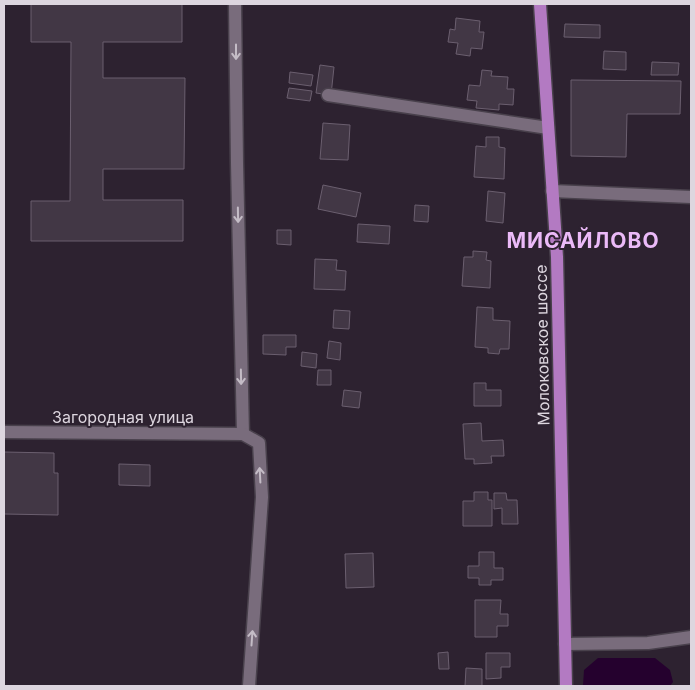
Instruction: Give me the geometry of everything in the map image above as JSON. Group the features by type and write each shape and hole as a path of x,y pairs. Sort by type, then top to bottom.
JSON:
{"main road":[{"name":"Молоковское шоссе","path":"540,4 557,257 566,686"}],"street":[{"path":"236,4 236,162 243,434 259,443 262,497 249,686"},
{"path":"328,95 548,128"},
{"path":"552,191 691,197"},
{"name":"Загородная улица","path":"4,432 243,434"},
{"path":"565,644 648,643 691,637"}],"shaded area":[{"path":"598,658 655,658 670,670 673,682 670,686 583,686 584,670"}],"building":[{"path":"31,4 182,4 182,42 103,42 103,78 185,78 184,169 103,169 103,200 183,200 183,241 31,241 31,201 70,201 71,42 31,42"},
{"path":"456,18 480,21 479,32 484,32 482,49 471,48 470,56 456,54 458,43 448,42 450,29 455,30"},
{"path":"565,24 600,25 600,38 564,37"},
{"path":"604,51 626,52 626,70 603,69"},
{"path":"652,62 679,63 678,75 651,75"},
{"path":"320,65 334,67 331,95 316,93"},
{"path":"482,70 492,71 491,76 508,77 507,89 514,89 513,105 499,104 499,110 476,108 477,101 467,100 469,85 480,86"},
{"path":"290,72 313,75 311,86 289,83"},
{"path":"571,80 681,81 680,114 627,114 626,157 571,156"},
{"path":"289,88 312,91 310,101 287,98"},
{"path":"323,123 350,125 348,160 320,159"},
{"path":"486,137 499,137 499,147 505,148 504,179 474,177 476,146 486,147"},
{"path":"323,185 361,193 356,217 318,209"},
{"path":"488,191 505,193 503,223 486,221"},
{"path":"415,205 429,206 428,222 414,221"},
{"path":"358,224 390,226 389,244 357,242"},
{"path":"277,230 291,230 291,245 277,244"},
{"path":"473,251 487,252 486,260 491,261 490,288 462,286 464,257 473,257"},
{"path":"315,259 337,260 336,270 346,271 345,290 314,289"},
{"path":"477,307 493,308 493,320 510,321 509,349 500,349 499,354 488,353 488,348 475,347"},
{"path":"334,310 350,311 349,329 333,328"},
{"path":"263,335 296,335 296,347 286,347 286,355 263,354"},
{"path":"329,341 341,343 340,360 327,358"},
{"path":"302,352 317,354 316,368 301,366"},
{"path":"318,370 331,370 331,385 317,385"},
{"path":"474,383 486,383 486,390 501,390 501,406 474,406"},
{"path":"344,390 361,392 359,408 342,406"},
{"path":"481,423 482,441 503,440 504,456 491,456 492,463 474,464 474,459 465,459 463,424"},
{"path":"4,452 54,453 54,473 58,473 58,515 4,514"},
{"path":"119,464 150,465 150,486 119,485"},
{"path":"474,492 488,492 488,500 492,500 492,526 463,526 463,501 474,501"},
{"path":"494,493 506,493 507,500 517,500 518,524 502,524 502,508 494,509"},
{"path":"479,552 494,552 494,568 503,568 503,580 491,580 491,585 479,585 479,578 468,578 468,566 479,566"},
{"path":"373,553 374,587 346,588 345,554"},
{"path":"475,600 501,600 500,614 508,614 508,626 497,626 497,637 475,637"},
{"path":"448,652 449,669 439,669 438,653"},
{"path":"486,653 510,653 510,667 501,667 501,678 486,679"},
{"path":"466,668 482,669 482,686 465,686"}],"district":[{"name":"МИСАЙЛОВО","path":"583,241"}]}
